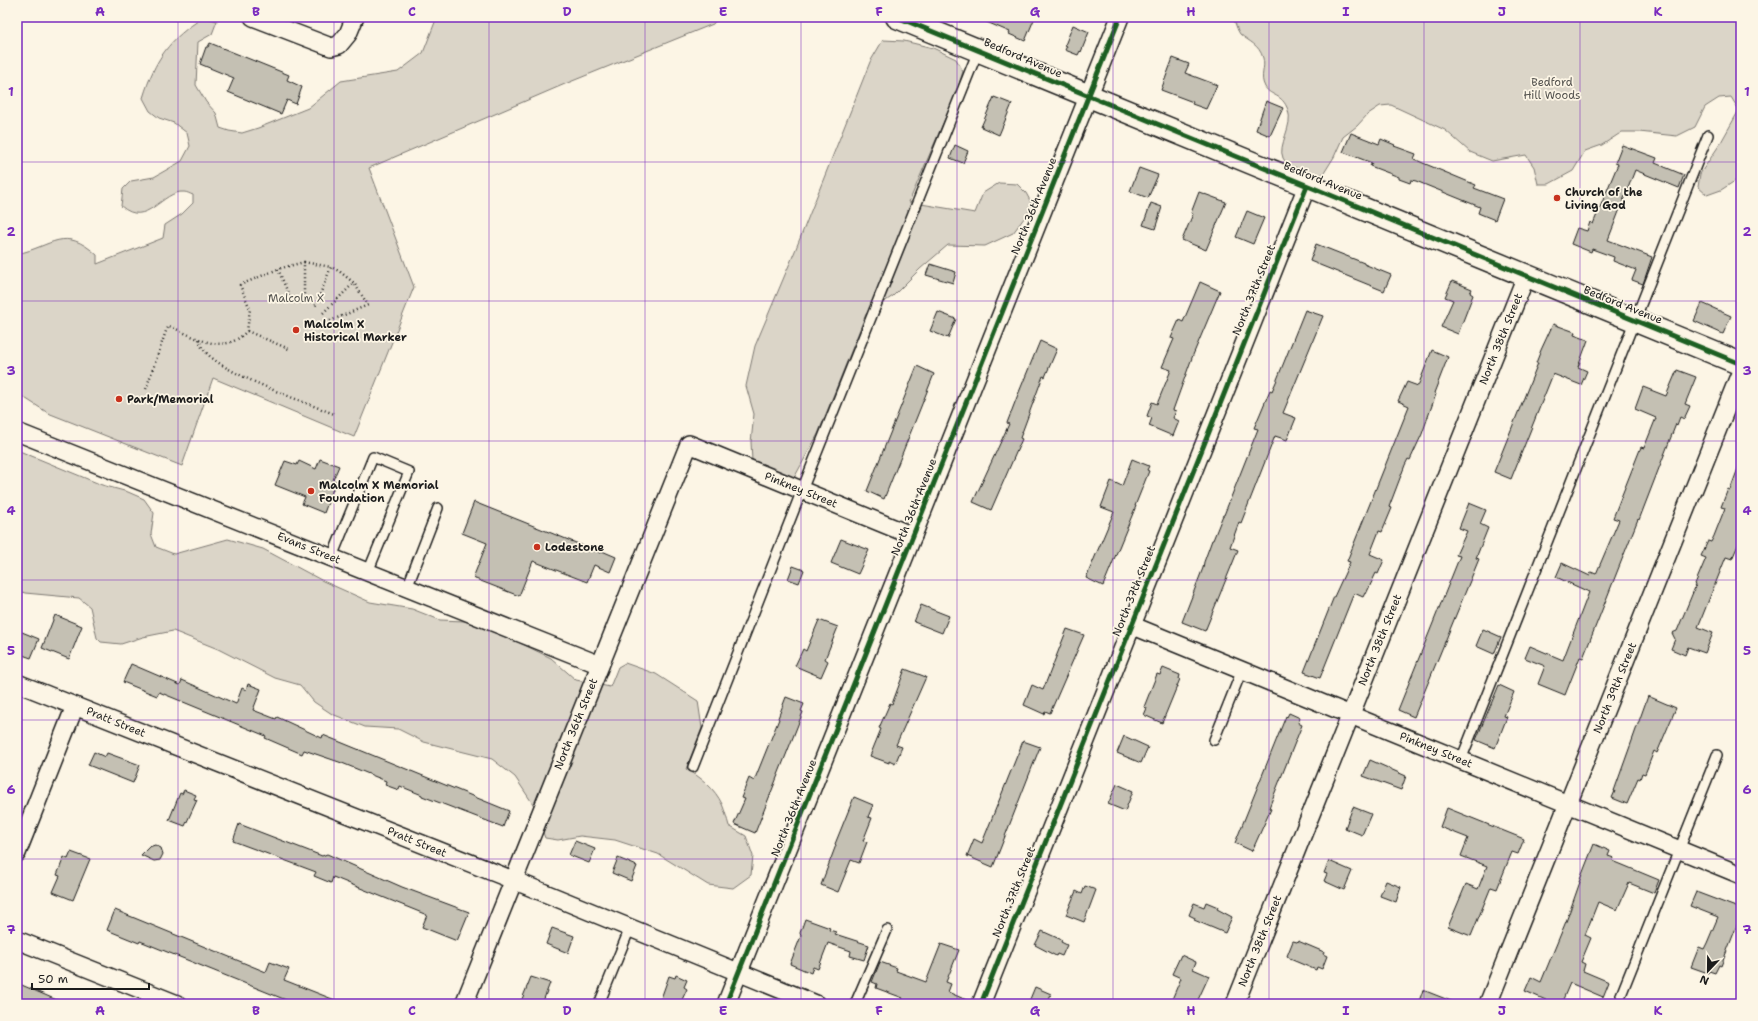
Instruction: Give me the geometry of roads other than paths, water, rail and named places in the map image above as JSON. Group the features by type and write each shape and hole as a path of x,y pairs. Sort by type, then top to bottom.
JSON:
{"street":[{"path":"253,17 331,47 339,45 348,34 354,17"},
{"name":"Bedford Avenue","path":"897,17 1741,364"},
{"name":"North 36th Avenue","path":"726,1004 1120,17"},
{"name":"North 37th Street","path":"981,1004 1307,186"},
{"name":"North 38th Street","path":"1234,1004 1526,276"},
{"name":"North 39th Street","path":"1488,1004 1741,372"},
{"name":"Evans Street","path":"17,432 600,665"},
{"name":"Pinkney Street","path":"689,444 913,536"},
{"name":"North 36th Street","path":"464,1004 689,444"},
{"name":"Pinkney Street","path":"1132,625 1741,875"},
{"name":"Pratt Street","path":"17,683 513,880 816,1004"},
{"path":"17,853 75,706"},
{"path":"17,940 177,1004"}],"lane":[{"path":"693,767 978,51"},
{"path":"1461,760 1708,135"},
{"path":"332,557 372,457 402,469 409,472 368,572"},
{"path":"407,588 438,508"},
{"path":"1214,740 1242,670"},
{"path":"1621,995 1717,755"},
{"path":"599,1004 630,928"},
{"path":"855,1004 887,930"}],"place":[{"name":"Church of the Living God","path":"1557,198"},
{"name":"Malcolm X Historical Marker","path":"296,330"},
{"name":"Park/Memorial","path":"119,399"},
{"name":"Malcolm X Memorial Foundation","path":"311,491"},
{"name":"Lodestone","path":"537,547"}],"park label":[{"name":"Bedford Hill Woods","path":"1552,88"},
{"name":"Malcolm X","path":"296,298"}]}
